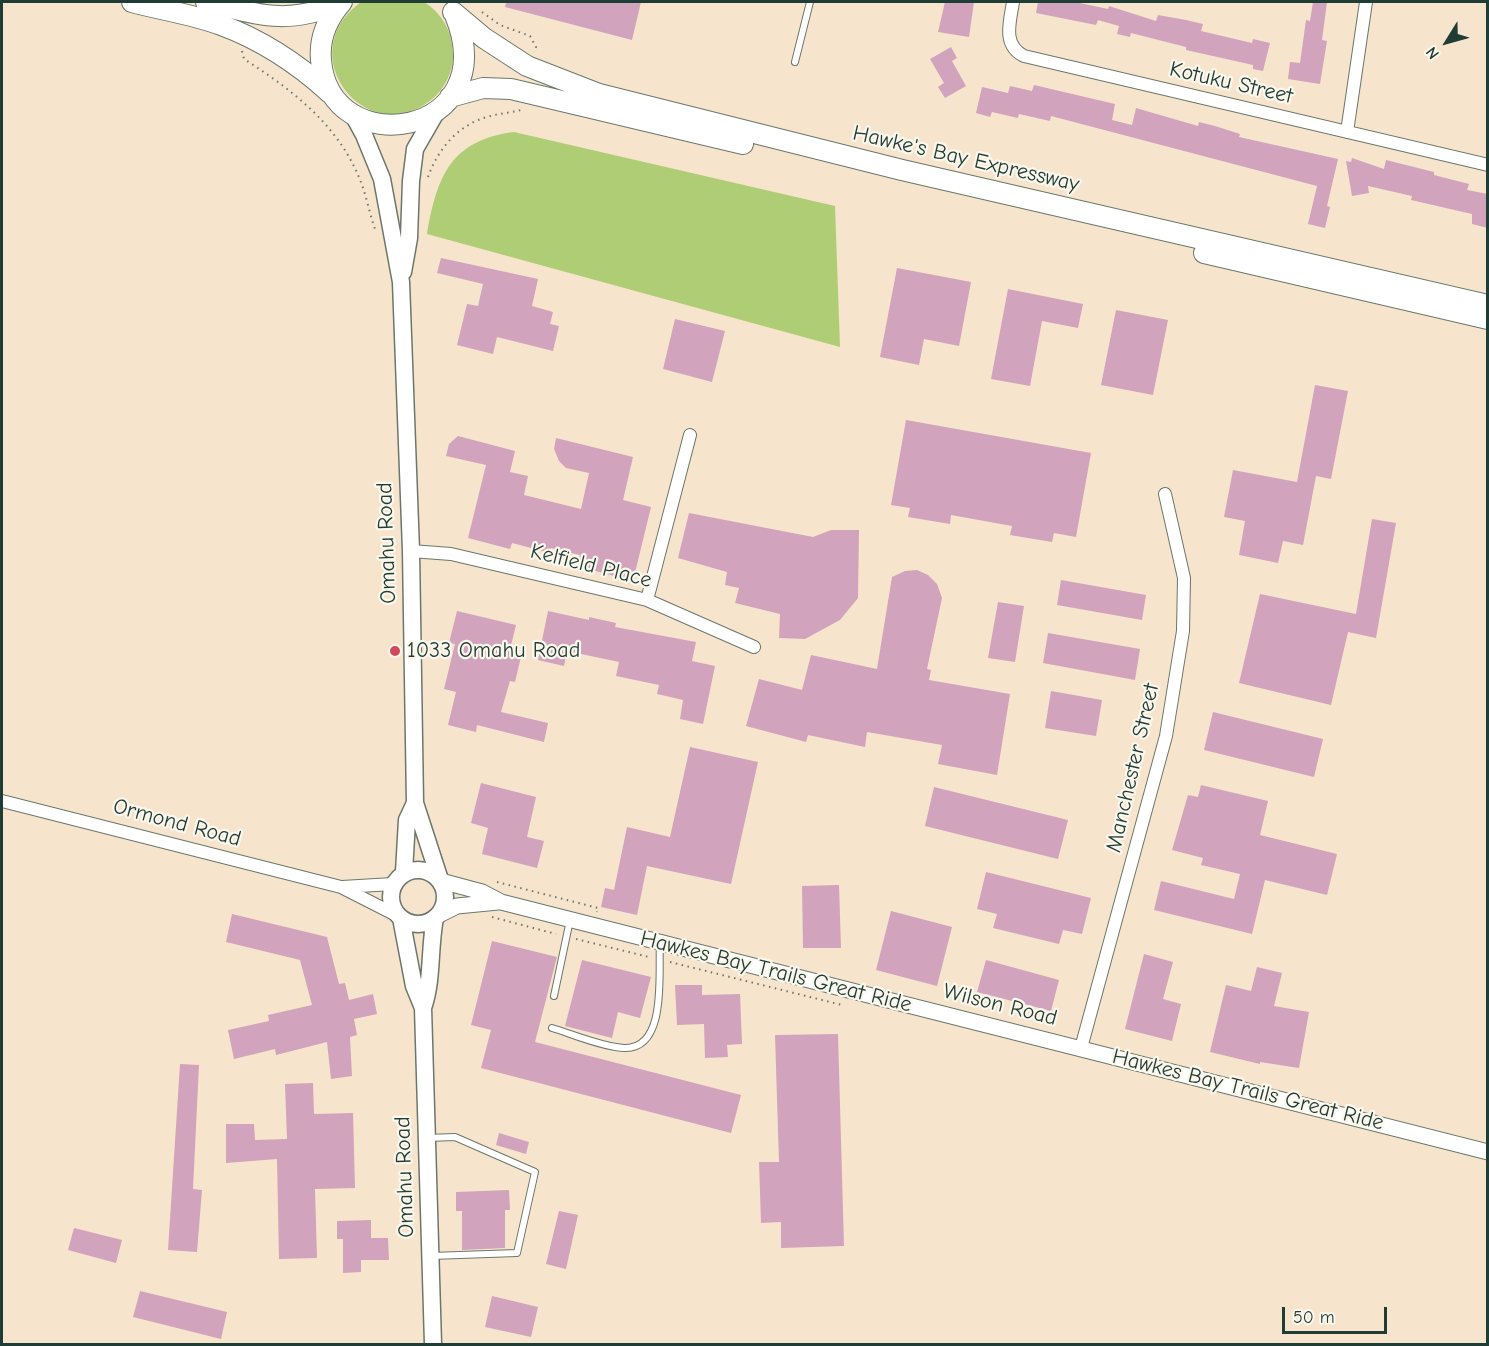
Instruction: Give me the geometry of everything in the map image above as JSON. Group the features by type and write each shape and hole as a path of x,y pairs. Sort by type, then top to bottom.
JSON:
{"highway":[{"path":"132,2 185,14 249,37 291,61 352,113"},
{"path":"206,2 282,17 313,14 341,3"},
{"path":"335,98 326,81 320,49 330,17 341,3"},
{"path":"444,103 463,73 465,60 464,36 449,7"},
{"name":"Hawke's Bay Expressway","path":"449,7 484,38 527,66 599,94 902,170 1488,305"},
{"name":"Hawke's Bay Expressway","path":"352,113 375,123 398,126 411,123 444,103 490,88 529,93 1488,320"}],"main road":[{"name":"Omahu Road","path":"401,282 409,238 411,181 415,149 444,103"},
{"name":"Omahu Road","path":"352,113 368,142 382,179 401,282 411,551 414,803 441,881"},
{"name":"Omahu Road","path":"399,878 407,820 414,803"},
{"path":"412,870 428,871 441,881 445,903 436,917 418,924 399,917 391,900 399,878 412,870"},
{"name":"Omahu Road","path":"399,917 414,986 423,1008"},
{"name":"Omahu Road","path":"433,1344 423,1008 430,987 430,945 436,917"}],"street":[{"name":"Kotuku Street","path":"1013,2 1009,37 1012,46 1024,56 1488,165"},
{"path":"1347,132 1366,2"},
{"path":"647,600 690,435"},
{"name":"Manchester Street","path":"1081,1048 1166,736 1183,631 1184,578 1165,494"},
{"name":"Kelfield Place","path":"411,551 451,554 647,600 754,647"},
{"name":"Ormond Road","path":"2,801 341,887 399,917"},
{"name":"Ormond Road","path":"341,887 399,878"},
{"name":"Wilson Road","path":"441,881 482,892 501,902 1488,1152"},
{"name":"Wilson Road","path":"436,917 457,906 501,902"}],"lane":[{"path":"795,62 810,2"},
{"path":"554,996 571,920"},
{"path":"552,1028 625,1048 637,1045 647,1038 655,1024 660,942"},
{"path":"427,1138 455,1137 535,1172 517,1254 430,1257"}],"path":[{"path":"249,37 242,56 298,95 315,111 344,150 363,186 374,229"},
{"path":"487,880 598,908 596,916"},
{"name":"Hawkes Bay Trails Great Ride","path":"488,915 567,937 848,1005"}],"green space":[{"path":"361,2 424,2 442,18 453,48 453,62 444,86 431,100 406,113 382,113 361,105 345,89 335,69 333,46 341,23"},
{"path":"514,132 835,206 840,347 427,234 442,178 461,152 493,136"}],"building":[{"path":"506,2 641,2 632,40 505,7"},
{"path":"945,2 974,2 969,37 938,32"},
{"path":"1038,2 1075,2 1108,9 1109,6 1156,21 1158,15 1186,20 1203,24 1201,31 1252,43 1253,39 1270,43 1263,71 1253,69 1253,65 1186,50 1186,47 1131,33 1130,37 1117,34 1119,26 1098,20 1096,25 1036,13"},
{"path":"1313,2 1327,2 1322,40 1327,41 1320,84 1288,79 1290,62 1300,63 1306,20 1310,21"},
{"path":"951,47 957,58 952,61 966,86 945,98 938,87 944,83 930,59"},
{"path":"1034,85 1115,104 1112,120 1132,125 1136,108 1198,126 1199,122 1215,126 1240,134 1239,137 1338,159 1327,206 1330,207 1325,228 1308,224 1317,186 1051,116 1050,121 1019,114 1018,118 992,112 990,117 976,113 982,87 1008,93 1010,86 1032,91"},
{"path":"1352,158 1384,169 1386,160 1434,172 1434,175 1469,184 1467,190 1488,194 1488,228 1472,224 1472,214 1411,200 1412,196 1368,186 1369,193 1352,196 1346,161 1351,162"},
{"path":"441,258 538,279 532,306 553,312 550,324 559,326 553,351 497,337 493,354 457,345 467,304 478,306 483,284 437,273"},
{"path":"897,268 971,282 959,346 924,339 919,365 880,357"},
{"path":"1008,289 1083,304 1078,328 1042,321 1030,386 991,379"},
{"path":"1116,310 1168,320 1153,395 1101,385"},
{"path":"675,319 725,331 712,382 663,369"},
{"path":"1315,385 1348,391 1331,479 1316,476 1303,545 1283,541 1278,563 1239,555 1245,521 1224,517 1233,470 1297,482"},
{"path":"906,420 1091,453 1076,537 1054,533 1052,542 1010,535 1012,526 951,515 950,524 908,517 910,508 891,505"},
{"path":"458,436 515,451 510,472 528,476 524,495 581,509 589,473 566,468 559,461 554,449 556,438 633,457 623,500 651,507 633,581 577,566 580,555 551,548 550,553 512,543 510,549 468,538 486,465 446,456 449,444"},
{"path":"689,513 813,537 831,530 859,530 858,598 840,620 805,639 779,638 780,614 735,603 739,588 725,585 727,572 678,558"},
{"path":"1372,519 1396,523 1376,638 1348,632 1331,705 1239,683 1260,594 1356,614"},
{"path":"917,570 928,575 937,584 942,598 927,669 931,670 929,680 1010,694 997,775 938,764 942,745 867,732 865,747 808,735 806,742 746,726 759,679 802,690 811,655 877,669 892,577 905,571"},
{"path":"1061,580 1146,595 1142,620 1057,605"},
{"path":"998,602 1024,606 1015,662 988,658"},
{"path":"457,611 516,625 509,654 521,657 515,682 510,681 501,712 548,723 544,742 477,725 476,732 448,725 456,692 444,689 455,644 449,643"},
{"path":"548,611 589,620 589,617 616,623 615,627 696,642 692,661 715,666 703,724 680,719 683,700 657,694 659,685 616,676 619,662 567,651 564,666 538,660"},
{"path":"1048,633 1140,649 1135,680 1043,663"},
{"path":"1051,691 1102,700 1096,736 1045,728"},
{"path":"1213,712 1323,739 1314,777 1204,750"},
{"path":"690,747 758,762 731,884 647,866 637,915 601,907 605,888 614,890 627,827 670,837"},
{"path":"481,783 536,797 527,837 544,841 537,868 482,854 488,828 471,823"},
{"path":"1201,785 1268,801 1260,835 1337,854 1327,895 1265,880 1252,934 1154,910 1161,881 1234,899 1240,874 1201,865 1203,858 1172,850 1188,795 1198,797"},
{"path":"934,787 1068,820 1058,859 925,826"},
{"path":"986,872 1091,898 1082,934 1063,930 1059,944 993,928 997,914 977,909"},
{"path":"839,885 841,948 803,948 802,886"},
{"path":"891,911 952,927 937,986 876,970"},
{"path":"232,914 327,937 339,984 345,983 349,1000 373,994 377,1014 354,1019 357,1035 350,1037 352,1076 331,1079 327,1042 276,1055 275,1049 234,1059 228,1030 269,1021 268,1015 312,1005 300,960 226,942"},
{"path":"492,941 557,957 535,1042 741,1095 731,1133 481,1068 491,1030 471,1025"},
{"path":"1144,954 1173,962 1163,999 1181,1004 1172,1041 1125,1029"},
{"path":"582,960 651,977 640,1018 618,1012 612,1038 565,1026"},
{"path":"986,960 1059,980 1051,1011 977,992"},
{"path":"1257,967 1282,973 1274,1006 1309,1012 1299,1068 1260,1062 1260,1064 1210,1052 1226,985 1251,991"},
{"path":"675,985 702,985 702,995 740,994 742,1044 727,1045 728,1057 705,1058 704,1024 677,1025"},
{"path":"838,1034 844,1246 781,1248 781,1222 761,1223 759,1162 779,1162 775,1035"},
{"path":"180,1064 199,1065 193,1189 202,1190 197,1252 168,1250"},
{"path":"313,1083 314,1114 353,1113 355,1188 315,1189 317,1258 279,1259 277,1159 226,1163 226,1124 254,1124 255,1140 287,1139 285,1084"},
{"path":"499,1133 529,1142 526,1154 496,1145"},
{"path":"509,1190 510,1210 505,1210 505,1248 462,1250 462,1211 456,1211 456,1192"},
{"path":"559,1211 578,1215 566,1269 546,1264"},
{"path":"371,1220 371,1238 388,1238 389,1260 361,1260 361,1272 343,1273 343,1239 337,1239 337,1221"},
{"path":"74,1228 122,1240 116,1263 68,1250"},
{"path":"140,1291 227,1312 221,1339 133,1317"},
{"path":"492,1296 538,1307 531,1337 485,1327"}],"place":[{"name":"1033 Omahu Road","path":"395,651"}]}
